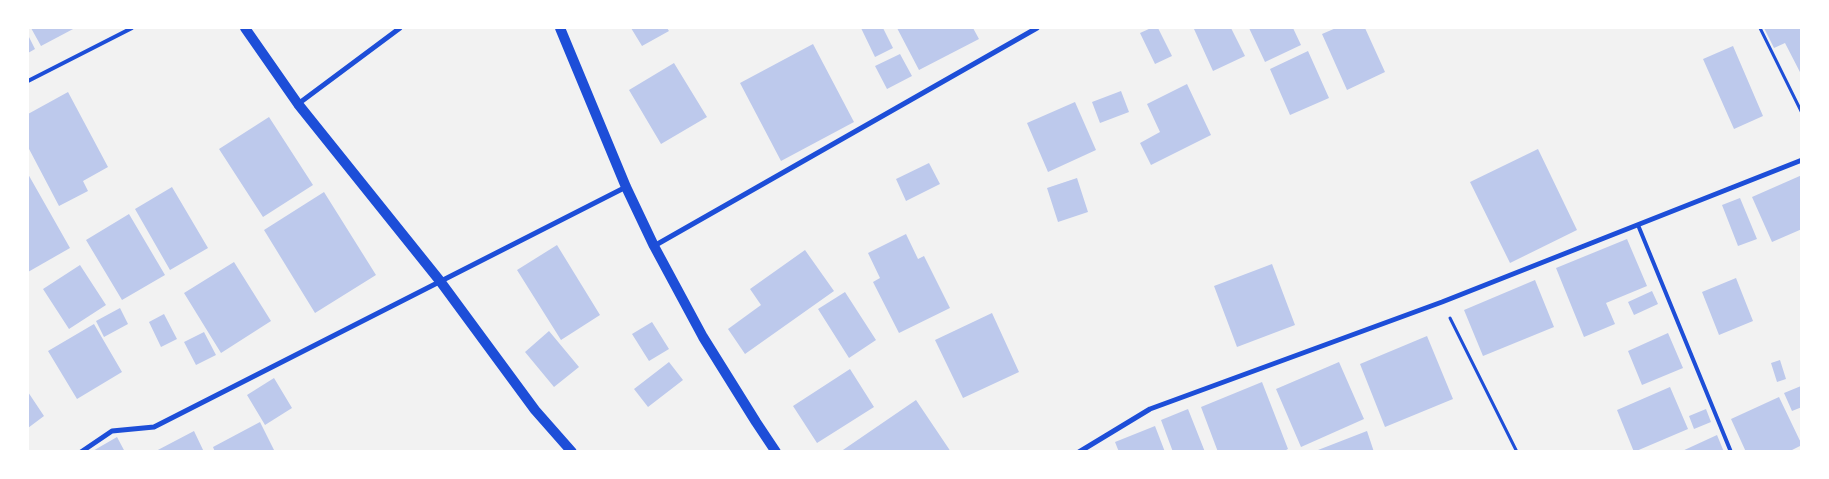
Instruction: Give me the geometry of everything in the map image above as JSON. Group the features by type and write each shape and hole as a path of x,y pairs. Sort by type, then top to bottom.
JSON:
{"main road":[{"path":"245,28 298,104 440,281 535,410 572,452"},
{"path":"560,28 626,187 654,246 704,337 776,452"}],"street":[{"path":"298,104 400,28"},
{"path":"654,246 1037,28"},
{"path":"1079,452 1150,409 1442,302 1802,160"},
{"path":"81,452 112,430 154,427 626,187"}],"lane":[{"path":"28,82 132,28"},
{"path":"1638,226 1731,452"}],"path":[{"path":"1760,28 1802,113"},
{"path":"1442,302 1517,452"}],"building":[{"path":"31,28 75,28 41,46"},
{"path":"631,28 667,28 669,31 642,46"},
{"path":"861,28 883,28 893,48 875,57"},
{"path":"897,28 973,28 979,39 919,70"},
{"path":"1151,28 1158,28 1172,56 1155,64 1140,33"},
{"path":"1231,28 1245,56 1213,71 1194,29"},
{"path":"1249,28 1293,28 1301,45 1265,62"},
{"path":"1336,28 1365,28 1385,72 1347,90 1322,34"},
{"path":"1764,28 1802,28 1802,76 1785,43 1774,48"},
{"path":"28,35 35,49 28,53"},
{"path":"813,44 854,122 781,161 740,83"},
{"path":"1733,46 1763,116 1734,129 1703,59"},
{"path":"1308,51 1329,98 1290,115 1270,69"},
{"path":"900,54 912,76 887,89 875,66"},
{"path":"674,63 707,117 661,144 629,90"},
{"path":"1187,84 1211,135 1151,165 1140,143 1160,132 1147,104"},
{"path":"1121,91 1129,112 1100,123 1092,102"},
{"path":"68,92 108,167 83,181 88,191 59,206 28,147 28,114"},
{"path":"1075,102 1096,150 1048,172 1027,123"},
{"path":"269,117 313,185 263,217 219,149"},
{"path":"1538,149 1577,230 1510,263 1470,182"},
{"path":"929,163 940,184 906,201 896,179"},
{"path":"28,174 70,248 28,272"},
{"path":"1802,175 1802,229 1772,242 1752,197"},
{"path":"1077,178 1088,212 1058,222 1047,188"},
{"path":"172,187 208,248 170,270 135,209"},
{"path":"324,192 376,275 315,313 264,230"},
{"path":"1740,198 1757,239 1738,246 1722,205"},
{"path":"129,214 165,275 122,300 86,240"},
{"path":"906,234 918,259 924,256 950,308 899,333 873,282 880,278 868,253"},
{"path":"1627,239 1647,286 1606,303 1615,324 1584,337 1556,268"},
{"path":"557,245 600,315 561,340 517,270"},
{"path":"805,250 834,291 745,354 728,329 761,305 750,289"},
{"path":"234,262 271,321 221,353 184,293"},
{"path":"1272,264 1295,325 1237,347 1214,286"},
{"path":"80,265 106,305 69,329 43,289"},
{"path":"1736,278 1753,321 1719,335 1702,292"},
{"path":"1535,280 1554,327 1483,356 1464,310"},
{"path":"1652,291 1658,304 1634,315 1628,302"},
{"path":"845,292 876,340 849,358 818,309"},
{"path":"120,308 128,324 104,337 96,321"},
{"path":"992,313 1019,372 963,398 935,340"},
{"path":"164,314 177,339 161,347 149,322"},
{"path":"652,322 669,349 649,361 632,334"},
{"path":"94,324 122,372 77,399 48,351"},
{"path":"549,331 579,367 554,387 525,352"},
{"path":"204,332 216,355 196,365 184,342"},
{"path":"1668,333 1683,368 1642,385 1628,351"},
{"path":"1427,336 1453,399 1385,427 1360,364"},
{"path":"1780,360 1786,379 1777,382 1771,363"},
{"path":"669,362 683,380 648,407 634,389"},
{"path":"1339,362 1364,419 1301,447 1276,389"},
{"path":"850,369 874,407 817,443 793,406"},
{"path":"274,378 292,408 265,425 247,395"},
{"path":"1262,382 1288,449 1282,452 1218,452 1201,407"},
{"path":"1801,386 1802,407 1792,411 1784,393"},
{"path":"1670,387 1688,429 1634,452 1617,410"},
{"path":"28,392 44,416 28,428"},
{"path":"1779,397 1802,445 1788,452 1746,452 1731,419"},
{"path":"916,400 951,452 840,452"},
{"path":"1188,409 1205,452 1173,452 1161,420"},
{"path":"1706,409 1711,422 1694,429 1689,416"},
{"path":"260,422 275,452 215,452 213,447"},
{"path":"1155,426 1165,452 1119,452 1115,442"},
{"path":"194,431 204,452 154,452"},
{"path":"1367,431 1374,452 1318,452 1318,450"},
{"path":"1717,435 1724,452 1680,452"},
{"path":"117,437 125,452 91,452"}]}
